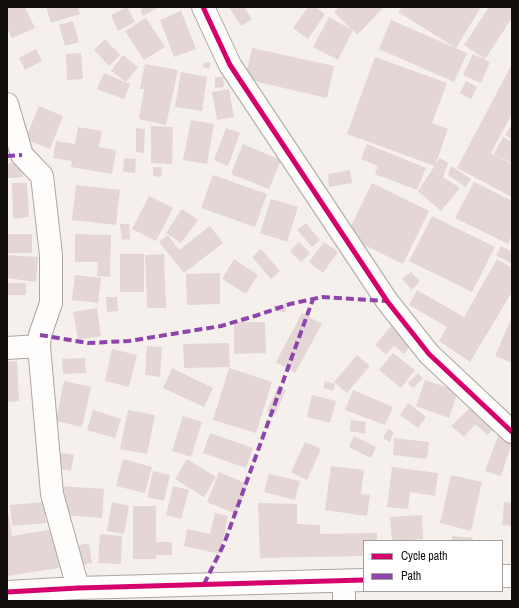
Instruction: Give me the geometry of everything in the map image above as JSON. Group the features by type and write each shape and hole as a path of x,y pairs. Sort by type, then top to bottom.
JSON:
{"street":[{"path":"204,7 230,65 387,301 429,354 512,432"},
{"path":"7,104 22,155 42,176 51,255 50,303 40,335 39,346 52,494 78,588"},
{"path":"7,348 39,346"},
{"path":"7,592 78,588 101,594 350,587"}],"building":[{"path":"7,7 25,7 35,28 12,38 7,28"},
{"path":"46,7 78,7 80,14 51,23"},
{"path":"127,7 135,22 118,31 111,15"},
{"path":"145,7 159,7 143,16 140,10"},
{"path":"229,7 244,7 252,19 241,26"},
{"path":"308,7 315,7 325,14 308,39 293,28"},
{"path":"339,7 384,7 357,35 353,30 338,60 313,47 329,17 352,30 334,12"},
{"path":"402,7 481,7 456,48 398,12"},
{"path":"489,7 511,7 512,18 485,59 464,45"},
{"path":"181,11 196,49 174,57 160,20"},
{"path":"146,18 165,47 144,60 125,31"},
{"path":"391,20 467,53 454,82 379,49"},
{"path":"73,21 79,42 65,46 59,25"},
{"path":"105,39 120,55 109,66 94,50"},
{"path":"252,48 334,66 327,98 245,79"},
{"path":"36,49 42,61 25,70 19,58"},
{"path":"81,53 83,79 67,80 66,54"},
{"path":"473,54 490,62 481,83 463,75"},
{"path":"123,55 138,67 126,82 111,71"},
{"path":"375,57 447,83 432,123 448,129 435,166 347,134"},
{"path":"204,62 211,63 209,69 203,67"},
{"path":"145,64 178,70 166,125 139,119 144,89 140,89"},
{"path":"512,64 512,114 491,153 512,164 512,197 457,168"},
{"path":"181,72 207,77 202,111 175,107"},
{"path":"104,73 130,84 124,99 97,89"},
{"path":"215,77 223,77 224,87 215,88"},
{"path":"466,81 477,87 471,99 460,93"},
{"path":"229,89 234,117 217,120 212,92"},
{"path":"39,106 63,116 50,149 25,139"},
{"path":"191,120 214,124 207,164 183,160"},
{"path":"512,124 512,139 505,135"},
{"path":"151,126 173,127 172,164 151,163"},
{"path":"78,127 102,131 99,147 116,150 112,174 71,167 72,161 53,158 56,141 75,144"},
{"path":"136,128 145,129 144,153 136,152"},
{"path":"226,128 240,133 228,166 214,160"},
{"path":"503,137 512,142 512,163 494,154"},
{"path":"243,144 281,160 269,189 231,174"},
{"path":"367,144 426,168 417,190 375,174 378,166 361,159"},
{"path":"124,158 136,159 135,173 123,172"},
{"path":"440,158 448,163 443,177 460,188 441,211 418,191"},
{"path":"22,162 23,177 7,178 7,164"},
{"path":"451,166 471,179 466,187 448,175"},
{"path":"153,167 162,167 161,177 153,176"},
{"path":"350,170 352,183 329,187 328,174"},
{"path":"213,175 267,194 255,227 201,208"},
{"path":"474,182 512,201 512,235 508,244 455,218"},
{"path":"12,183 27,183 29,217 13,219"},
{"path":"372,183 429,211 403,264 346,236"},
{"path":"76,185 120,190 116,225 72,220"},
{"path":"149,196 173,208 156,241 132,229"},
{"path":"271,199 298,207 287,242 260,233"},
{"path":"182,209 198,220 181,243 166,233"},
{"path":"432,216 495,247 472,292 409,261"},
{"path":"306,223 320,240 312,247 297,230"},
{"path":"120,224 129,224 130,239 122,240"},
{"path":"210,226 223,243 184,273 159,242 168,235 179,250"},
{"path":"7,234 32,234 32,253 7,253"},
{"path":"75,234 111,235 110,277 97,276 98,262 75,262"},
{"path":"299,242 310,253 301,262 290,251"},
{"path":"324,242 338,252 323,273 309,262"},
{"path":"501,246 512,252 512,264 496,255"},
{"path":"261,249 280,271 271,279 252,257"},
{"path":"120,254 144,254 144,292 120,292"},
{"path":"164,254 166,308 147,308 145,255"},
{"path":"7,255 38,257 36,282 7,278"},
{"path":"234,259 258,275 246,294 222,279"},
{"path":"497,259 512,268 512,292 470,362 439,341 447,327 409,305 417,290 464,317"},
{"path":"411,272 420,281 412,290 402,279"},
{"path":"220,273 220,304 187,305 186,274"},
{"path":"75,275 101,278 98,303 72,300"},
{"path":"8,283 26,283 26,295 8,295"},
{"path":"106,297 117,297 118,311 107,312"},
{"path":"274,305 286,305 286,312 274,311"},
{"path":"97,308 101,336 78,340 73,312"},
{"path":"302,313 322,324 295,373 276,362"},
{"path":"512,317 512,363 495,356"},
{"path":"234,322 265,322 266,353 234,354"},
{"path":"391,326 411,345 404,354 394,346 386,354 375,345"},
{"path":"229,343 230,367 184,368 183,344"},
{"path":"147,346 162,347 160,377 145,375"},
{"path":"112,349 137,355 129,387 105,381"},
{"path":"393,353 415,370 401,388 379,370"},
{"path":"357,355 370,366 347,393 334,382"},
{"path":"85,358 86,373 63,374 62,359"},
{"path":"17,361 19,401 7,402 7,362"},
{"path":"172,368 213,388 204,407 163,388"},
{"path":"229,368 272,382 256,433 213,420"},
{"path":"418,373 423,378 413,388 408,383"},
{"path":"425,380 458,391 449,418 416,406"},
{"path":"64,381 91,387 82,427 56,421"},
{"path":"325,381 335,384 333,391 323,388"},
{"path":"278,387 286,390 275,415 267,411"},
{"path":"353,390 393,407 385,425 345,410"},
{"path":"312,395 336,401 330,423 307,417"},
{"path":"408,403 426,417 418,428 400,415"},
{"path":"474,404 496,426 488,435 475,424 464,437 451,426"},
{"path":"93,410 121,419 115,438 87,430"},
{"path":"128,410 155,415 147,454 120,449"},
{"path":"183,416 202,422 191,457 172,451"},
{"path":"351,420 366,422 365,434 350,431"},
{"path":"388,429 394,432 390,442 383,438"},
{"path":"210,433 253,448 246,468 203,453"},
{"path":"499,433 512,443 501,476 485,471"},
{"path":"354,436 376,447 371,458 349,447"},
{"path":"394,438 429,442 427,459 393,455"},
{"path":"305,442 321,449 307,480 291,472"},
{"path":"57,452 74,455 71,471 54,468"},
{"path":"123,459 152,467 145,493 116,486"},
{"path":"187,459 216,477 204,497 175,479"},
{"path":"331,466 364,470 361,494 370,495 367,516 325,510"},
{"path":"392,467 438,473 435,496 410,492 408,509 387,507"},
{"path":"153,471 170,475 164,501 147,497"},
{"path":"219,472 248,484 236,514 207,502"},
{"path":"269,474 300,481 295,500 264,492"},
{"path":"451,475 482,482 471,531 440,523"},
{"path":"61,486 104,489 102,518 60,515"},
{"path":"173,486 189,490 181,519 166,515"},
{"path":"44,502 46,523 12,526 10,505"},
{"path":"112,502 129,506 124,534 107,531"},
{"path":"504,502 512,503 512,526 502,525"},
{"path":"258,503 297,504 297,524 320,525 320,534 377,533 377,540 363,540 363,556 260,558"},
{"path":"133,506 156,506 156,542 172,542 172,555 156,555 156,559 133,559"},
{"path":"215,513 228,516 220,554 184,546 187,529 210,534"},
{"path":"7,515 9,515 12,536 53,529 59,568 7,576"},
{"path":"422,515 423,539 392,540 390,517"},
{"path":"100,534 122,536 121,564 98,563"},
{"path":"452,536 473,538 472,540 452,540"},
{"path":"89,543 92,563 75,566 72,547"}],"marked path":[{"path":"7,156 22,155"},
{"path":"40,335 88,343 129,341 221,326 290,304 322,297 387,301"},
{"path":"204,584 224,544 313,299"}],"cycle path":[{"path":"203,7 230,65 387,301 429,354 512,432"},
{"path":"7,592 78,588 363,580"}]}
